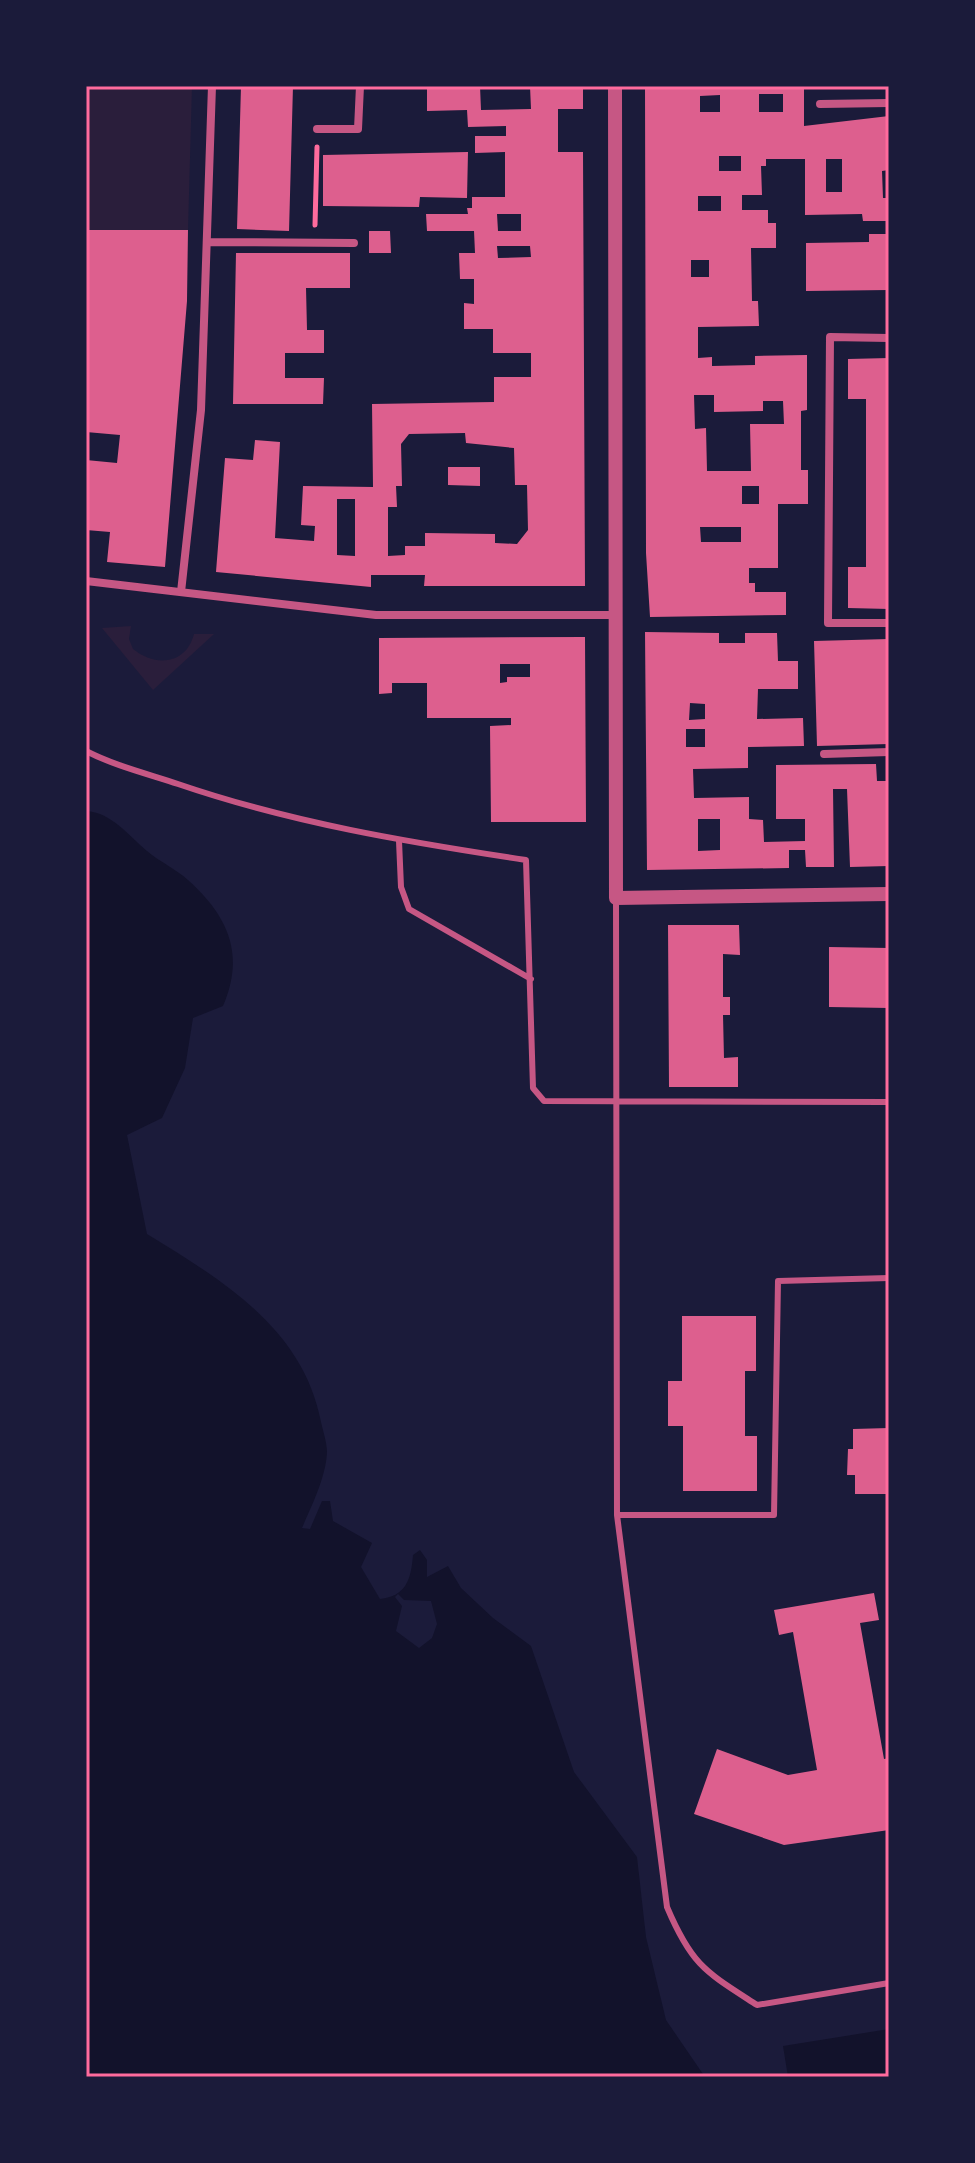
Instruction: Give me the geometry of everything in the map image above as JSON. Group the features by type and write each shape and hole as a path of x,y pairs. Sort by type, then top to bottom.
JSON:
{"street":[{"path":"181,592 201,410 210,242 212,86"},
{"path":"317,129 358,129 360,86"},
{"path":"615,86 616,898 889,894"},
{"path":"820,104 889,103"},
{"path":"210,242 354,243"},
{"path":"889,338 830,337 828,623 889,623"},
{"path":"86,581 376,615 616,615"},
{"path":"824,754 889,752"}],"lane":[{"path":"86,751 280,816 399,841 526,860 533,1088 544,1101 889,1102"},
{"path":"399,841 401,887 409,909 531,979"},
{"path":"616,898 617,1515 667,1907 680,1938 703,1970 757,2005 889,1983"},
{"path":"617,1515 774,1515 778,1281 889,1278"}],"path":[{"path":"314,242 317,129"}],"shaded area":[{"path":"86,86 192,86 188,230 86,230"},
{"path":"131,626 129,639 133,649 151,659 160,660 169,660 184,652 194,634 214,634 153,690 102,628"},
{"path":"86,811 112,820 152,855 188,880 214,908 229,938 232,953 233,970 223,1006 193,1018 185,1068 162,1118 127,1135 147,1234 230,1289 278,1333 297,1359 311,1389 327,1452 321,1481 302,1528 310,1529 322,1501 330,1501 333,1521 372,1543 361,1567 380,1599 396,1594 406,1585 413,1555 420,1550 427,1560 427,1577 448,1566 461,1588 493,1618 531,1646 574,1772 637,1857 646,1937 666,2020 705,2077 86,2077"},
{"path":"889,2029 889,2077 788,2077 783,2046"}],"pier":[{"path":"398,1594 404,1600 431,1601 437,1624 432,1638 419,1648 396,1631 402,1606 395,1597"}],"building":[{"path":"241,86 293,86 289,231 237,229"},
{"path":"427,86 480,86 481,110 531,109 530,86 583,86 583,109 558,109 558,152 583,152 585,586 424,586 425,575 371,575 371,587 216,572 225,458 253,460 255,440 280,442 275,538 314,541 315,526 301,525 303,486 373,487 372,404 494,402 494,377 531,377 531,353 493,353 493,329 464,329 464,303 474,304 474,279 460,279 459,253 475,253 474,231 427,231 426,214 468,214 467,208 472,208 472,197 505,197 505,152 475,153 475,136 506,136 506,126 468,127 467,110 427,111","holes":["497,214 521,214 521,231 498,231","497,246 530,246 531,257 498,258","465,433 466,443 514,448 515,485 527,485 528,530 517,544 495,543 495,534 425,533 425,546 405,546 405,555 388,556 388,507 397,507 396,486 402,486 401,444 409,434","337,499 355,499 355,556 337,555"]},
{"path":"645,86 804,86 804,126 889,116 889,170 882,171 883,198 889,198 889,221 863,221 862,214 805,215 805,159 766,159 766,166 761,166 762,195 742,195 742,210 768,210 768,223 776,223 776,248 751,248 752,301 758,301 759,326 698,327 698,358 712,357 712,366 755,365 755,356 807,355 807,410 801,411 801,470 808,470 808,504 778,504 778,568 749,568 749,583 755,583 755,592 786,592 786,615 650,617 646,553","holes":["759,94 783,94 783,112 759,112","720,95 720,112 700,112 700,96","719,156 741,156 741,171 719,171","826,159 842,159 842,192 826,192","698,196 721,196 721,211 698,211","691,260 709,260 709,277 691,277","694,395 714,395 714,412 763,411 763,401 783,401 784,424 750,424 751,471 707,471 706,428 695,429","742,486 759,486 759,504 742,504","700,527 741,527 741,542 701,542"]},
{"path":"821,86 856,86 856,89 821,89"},
{"path":"468,152 467,198 420,197 419,207 323,206 323,155"},
{"path":"86,230 188,230 187,301 165,567 107,562 110,532 86,530 86,460 117,463 120,435 86,432"},
{"path":"369,231 390,231 391,253 369,253"},
{"path":"869,234 889,234 889,290 806,291 806,243 869,242"},
{"path":"236,253 350,253 350,288 306,288 307,330 324,330 324,353 285,353 285,378 324,378 323,404 233,404"},
{"path":"889,358 889,609 848,608 848,567 866,567 866,399 848,399 848,359"},
{"path":"448,467 480,467 480,486 448,485"},
{"path":"645,632 719,633 719,643 745,643 745,633 777,633 778,661 798,661 798,689 758,689 757,719 803,718 804,746 748,747 748,768 693,769 694,798 749,797 749,819 763,820 764,842 805,841 805,819 776,819 776,765 876,764 877,781 889,781 889,866 850,867 847,789 833,789 834,867 806,867 805,850 789,850 789,868 647,870","holes":["690,703 705,704 705,719 689,720","686,729 705,729 705,747 686,747","698,819 720,819 720,850 698,851"]},
{"path":"585,637 586,822 491,822 490,726 511,725 511,718 427,718 427,683 392,683 392,693 379,694 379,638","holes":["500,664 530,664 530,677 507,677 507,682 500,683"]},
{"path":"889,639 889,744 817,746 814,641"},
{"path":"668,925 739,925 740,955 723,954 723,997 730,997 730,1015 723,1015 724,1058 738,1057 738,1087 669,1087"},
{"path":"829,947 889,948 889,1008 829,1007"},
{"path":"682,1316 756,1316 756,1371 745,1371 745,1436 757,1436 757,1491 683,1491 683,1426 668,1426 668,1381 682,1381"},
{"path":"889,1428 889,1494 855,1494 855,1475 847,1475 848,1449 853,1449 853,1429"},
{"path":"874,1593 879,1620 860,1623 884,1759 889,1758 889,1830 784,1845 694,1814 717,1749 788,1775 817,1770 793,1632 779,1635 774,1610"}]}
